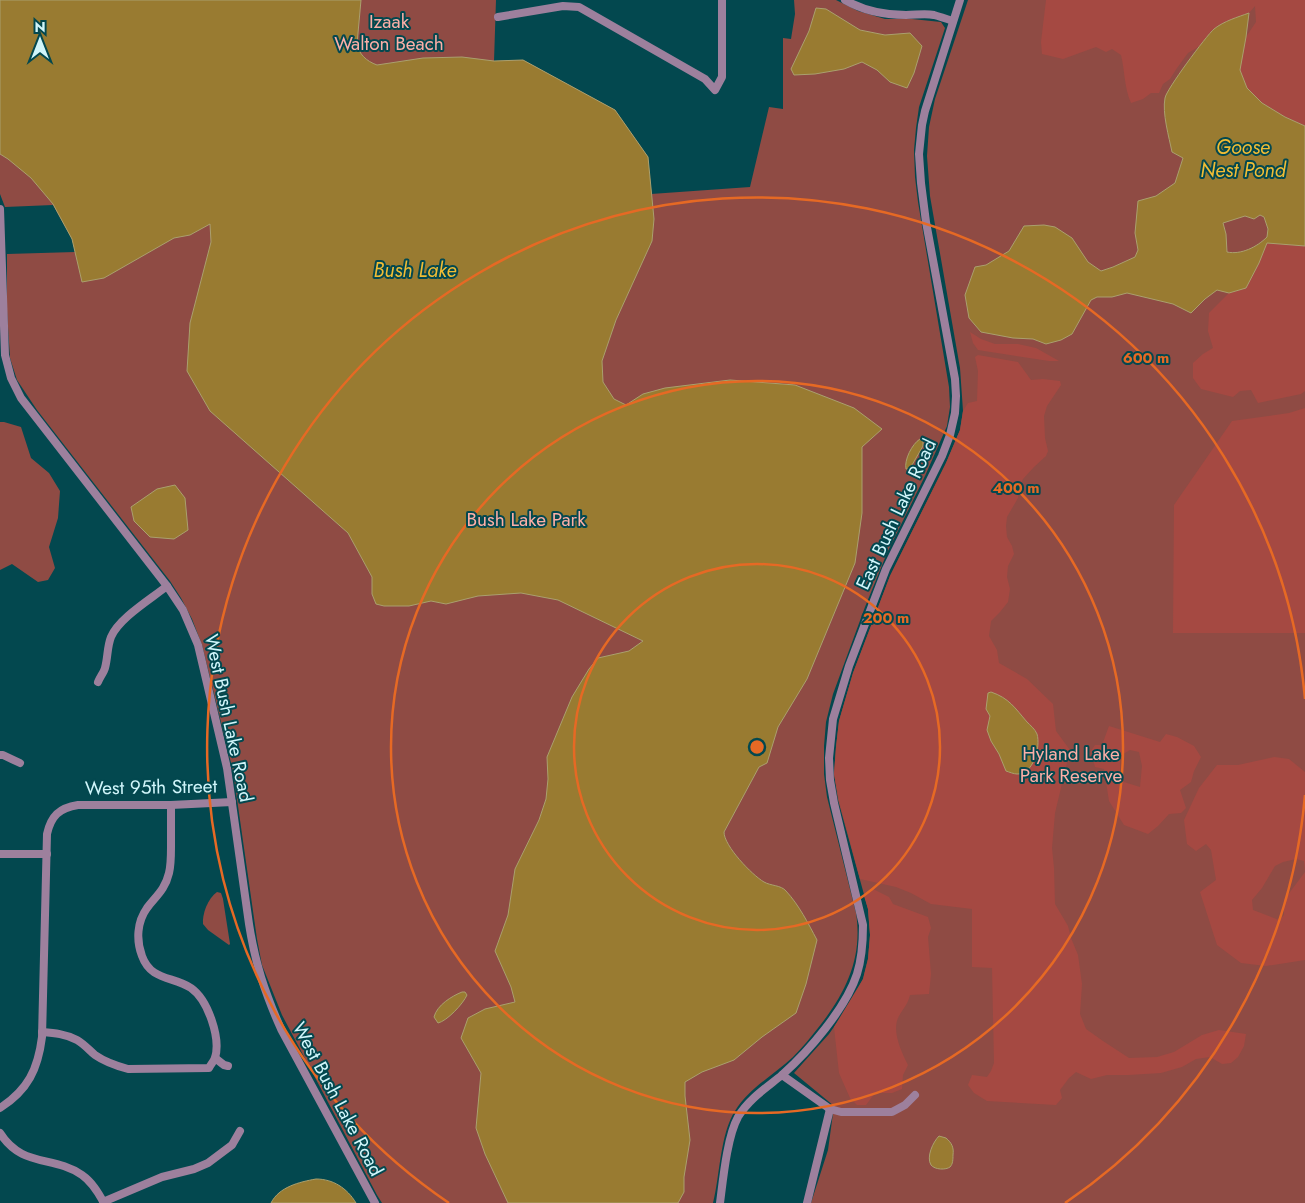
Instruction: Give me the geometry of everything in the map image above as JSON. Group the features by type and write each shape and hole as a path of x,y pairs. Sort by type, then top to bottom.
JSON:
{"street":[{"path":"498,17 563,6 579,7 705,79 715,90 722,78 722,0"},
{"path":"845,0 878,13 894,16 934,15 953,21"},
{"name":"East Bush Lake Road","path":"720,1203 729,1146 737,1119 750,1102 805,1052 834,1016 857,975 861,958 863,925 861,911 830,780 829,758 833,719 849,666 872,604 886,569 942,456 950,435 955,412 955,379 926,222 919,154 925,111 960,0"},
{"name":"West Bush Lake Road","path":"0,209 5,355 11,378 21,398 167,586 183,610 198,644 224,756 252,942 260,978 281,1029 375,1203"},
{"path":"98,682 105,669 108,646 117,627 167,586"},
{"path":"0,755 20,763"},
{"name":"West 95th Street","path":"0,1108 10,1102 30,1080 40,1052 48,834 49,825 54,817 60,810 78,805 171,805 232,802"},
{"path":"42,1032 68,1036 106,1061 128,1069 209,1068 215,1058 217,1043 214,1029 199,995 182,983 164,978 150,968 144,961 138,942 138,930 141,919 146,909 161,892 170,872 171,805"},
{"path":"0,854 47,854"},
{"path":"215,1058 228,1066"},
{"path":"782,1074 830,1109 841,1112 892,1112 905,1106 915,1095"},
{"path":"808,1203 830,1109"},
{"path":"0,1133 6,1142 20,1154 72,1170 82,1175 98,1191 104,1202 162,1176 194,1169 208,1163 232,1145 240,1131"}],"green space":[{"name":"Bush Lake Park","path":"0,0 496,0 494,61 523,60 615,110 648,157 651,194 750,187 769,107 783,109 783,38 791,39 795,14 794,0 836,0 858,11 885,19 941,22 945,28 919,107 914,150 918,202 949,387 950,407 947,426 887,553 833,694 826,722 824,774 827,797 856,913 857,945 850,974 837,1002 828,1015 803,1047 786,1064 747,1095 735,1111 730,1120 723,1143 713,1203 382,1203 377,1195 282,1015 262,965 233,771 202,645 192,619 170,581 37,410 17,380 10,358 7,311 7,254 75,252 72,239 53,205 5,207 0,194"},
{"name":"Hyland Lake Park Reserve","path":"968,0 1305,0 1305,1203 811,1203 828,1150 834,1106 794,1073 829,1034 852,1001 863,979 868,959 870,935 868,909 838,800 834,774 839,721 853,673 890,576 946,463 960,430 963,411 960,368 930,196 927,156 929,127 935,99"},
{"path":"0,422 21,427 31,458 49,473 60,491 58,518 49,547 55,568 48,580 38,582 12,564 0,570"},
{"path":"217,892 221,893 223,899 229,945 208,930 203,924 206,906"}],"shaded area":[{"path":"1046,0 1305,0 1305,126 1262,103 1247,88 1239,70 1246,37 1256,22 1255,6 1249,13 1214,29 1200,46 1188,53 1170,79 1163,84 1159,93 1151,93 1143,99 1131,103 1121,55 1112,49 1106,52 1096,47 1063,59 1042,54 1041,42"},
{"path":"1267,243 1305,246 1305,391 1301,394 1258,403 1251,390 1240,391 1233,397 1201,389 1193,378 1193,363 1213,348 1208,331 1209,313 1229,293 1246,288"},
{"path":"970,332 981,339 995,344 1018,344 1036,348 1059,361 978,350 973,343"},
{"path":"978,355 1018,362 1031,380 1060,381 1061,385 1047,406 1044,416 1045,438 1048,451 1046,456 1023,479 1018,490 1018,498 1007,517 1007,537 1014,554 1008,566 1007,577 1010,589 1008,602 991,621 989,636 997,650 999,663 1027,679 1053,704 1056,731 1070,750 1055,813 1052,848 1055,904 1068,926 1078,955 1082,984 1080,1014 1086,1029 1129,1058 1157,1057 1174,1052 1202,1035 1219,1030 1246,1034 1244,1046 1238,1057 1231,1063 1222,1064 1210,1057 1196,1059 1182,1067 1161,1073 1107,1075 1091,1079 1076,1072 1060,1090 1062,1098 1056,1105 987,1101 974,1093 968,1085 972,1075 987,1077 994,1063 992,968 972,967 972,909 931,904 896,887 860,879 839,801 834,774 839,721 853,673 890,576 946,463 960,430 963,411 968,403 977,401 978,371 975,357"},
{"path":"1305,408 1305,633 1173,633 1174,505 1232,421 1289,413"},
{"path":"1109,726 1160,742 1166,734 1177,737 1194,746 1201,757 1191,782 1180,790 1186,808 1181,813 1169,814 1148,834 1124,825 1109,801 1104,769 1095,767 1091,751 1095,745 1102,745","holes":["1130,750 1139,752 1142,766 1140,787 1124,782 1120,773 1120,756"]},
{"path":"1274,757 1289,759 1305,772 1305,872 1305,960 1266,966 1241,963 1217,945 1200,892 1216,880 1211,850 1206,844 1196,851 1187,844 1184,820 1199,788 1217,765 1238,765","holes":["1296,859 1304,861 1305,872 1284,900 1284,915 1279,920 1253,910 1252,900 1262,888 1275,866"]},
{"path":"873,889 889,897 893,904 928,917 931,928 928,937 931,974 929,994 910,995 897,1022 896,1034 908,1065 903,1075 902,1089 892,1093 875,1093 866,1105 857,1105 850,1098 839,1073 834,1027 863,979 868,959 870,935 868,909 864,896"}],"water":[{"name":"Bush Lake","path":"0,0 361,0 357,44 359,51 364,57 377,65 423,58 462,57 494,61 523,60 615,110 648,157 654,219 652,241 616,320 602,361 603,382 614,399 626,405 643,394 665,388 730,380 795,385 854,408 882,429 862,447 862,513 855,563 807,679 778,727 767,763 759,767 724,832 725,838 733,852 740,860 764,882 786,891 810,927 817,940 806,984 796,1013 734,1060 702,1072 685,1082 690,1140 684,1177 684,1192 678,1203 508,1203 485,1154 476,1128 481,1073 461,1038 468,1018 485,1009 515,1002 511,987 495,951 508,915 515,869 539,820 546,799 548,779 547,757 572,697 598,658 629,651 643,641 558,600 521,593 478,596 446,604 431,601 409,606 384,606 376,604 372,594 372,577 348,533 210,411 187,371 190,323 211,242 210,224 190,235 174,238 104,278 82,282 72,239 53,204 31,178 0,154"},
{"path":"816,8 826,9 860,30 885,35 910,33 922,46 914,73 907,88 890,82 877,70 862,62 844,69 815,74 794,75 791,69 809,31"},
{"name":"Goose Nest Pond","path":"1249,13 1240,70 1247,88 1262,103 1305,126 1305,246 1267,243 1246,288 1229,293 1217,290 1191,313 1173,304 1127,293 1112,297 1097,297 1091,300 1072,334 1061,340 1046,344 1033,339 1013,338 981,332 969,318 965,295 975,267 986,265 1009,251 1024,226 1044,225 1055,227 1072,238 1088,262 1101,271 1135,257 1138,250 1135,233 1138,201 1156,196 1175,183 1183,158 1172,152 1164,111 1167,93 1187,63 1214,29 1227,21","holes":["1260,215 1264,217 1268,229 1267,237 1248,249 1232,253 1227,252 1223,223 1245,216 1254,219"]},
{"path":"920,439 923,441 923,446 912,465 909,469 906,469 909,452"},
{"path":"175,485 185,498 188,530 174,539 150,537 134,521 131,507 157,489"},
{"path":"991,692 1003,697 1011,704 1037,734 1037,753 1031,765 1023,773 1016,774 1006,771 991,741 987,730 990,716 986,709 988,693"},
{"path":"462,992 465,992 467,995 462,1003 450,1016 438,1023 434,1017 438,1009"},
{"path":"939,1136 946,1138 953,1148 952,1163 946,1169 935,1168 931,1165 929,1158"},
{"path":"316,1179 322,1179 339,1185 356,1203 271,1203 284,1189"}],"park label":[{"name":"Izaak Walton Beach","path":"389,32"}]}
